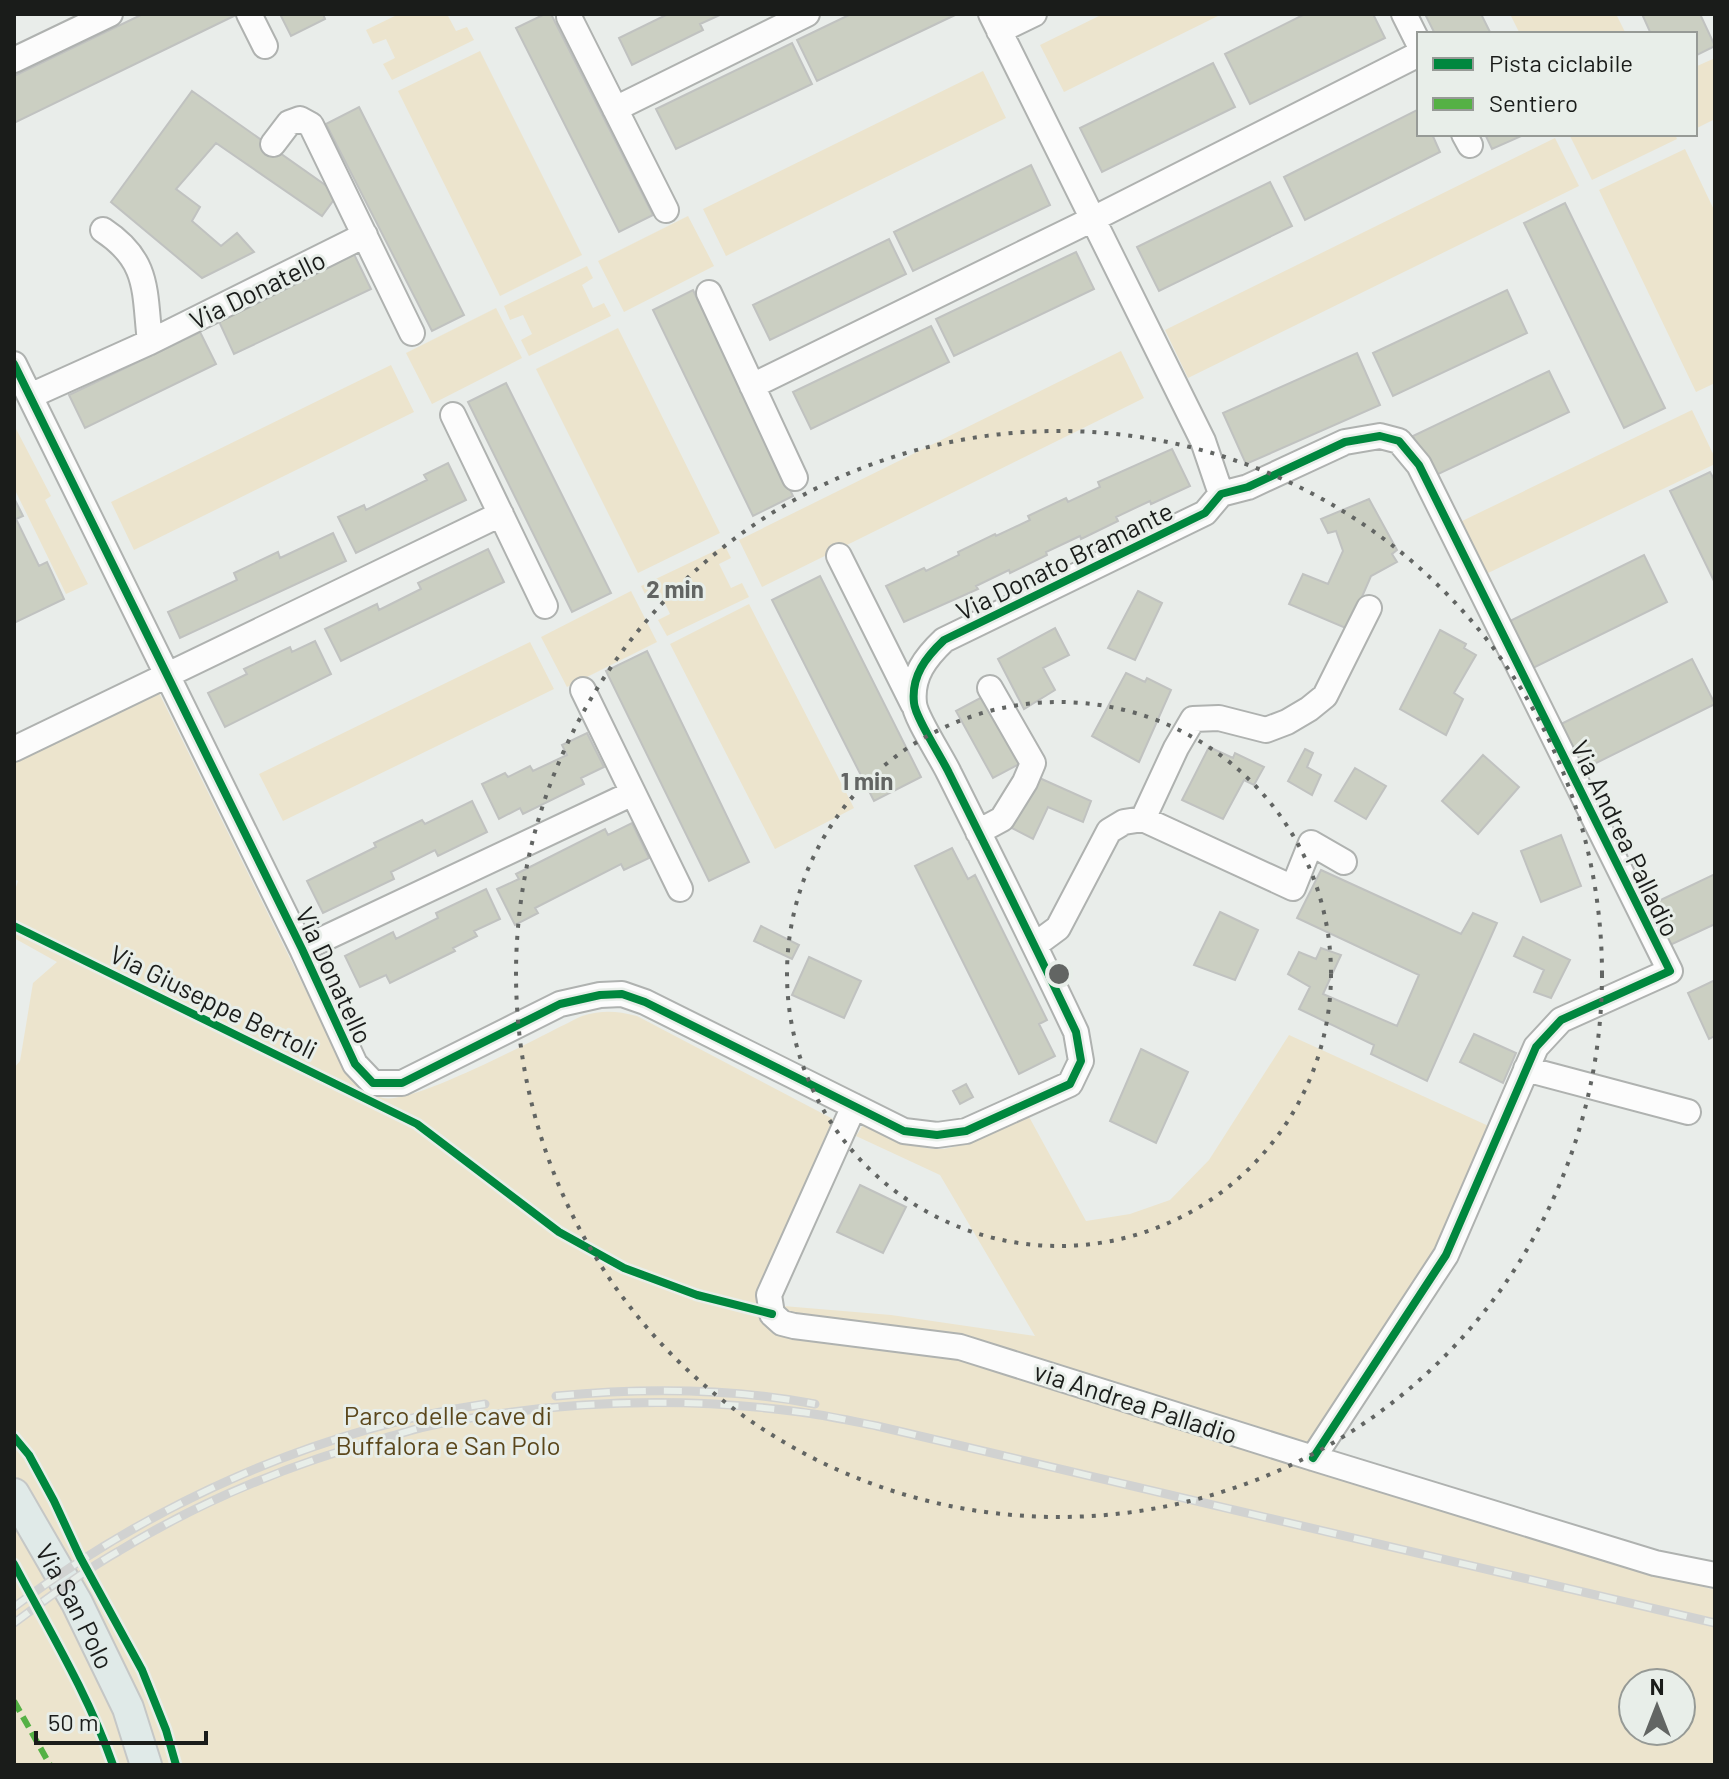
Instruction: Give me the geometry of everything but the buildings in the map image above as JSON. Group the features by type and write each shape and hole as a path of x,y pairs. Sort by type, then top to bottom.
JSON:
{"main road":[{"name":"Via San Polo","path":"14,1494 77,1603 128,1708 146,1765"}],"street":[{"path":"14,60 110,14"},
{"path":"249,14 265,46"},
{"path":"615,109 807,14"},
{"path":"1034,14 995,23 1203,441 1221,494"},
{"path":"1404,14 1417,40"},
{"path":"569,17 666,210"},
{"path":"752,386 1093,219 1417,55"},
{"path":"273,144 289,123 300,119 311,125 412,333"},
{"name":"Via Donatello","path":"103,230 119,241 134,258 143,278 150,342"},
{"name":"Via Donatello","path":"30,396 150,342 365,235"},
{"path":"709,293 795,478"},
{"name":"Via Donatello","path":"14,364 302,949 355,1064 373,1083 402,1083 560,1004 600,995 622,994 645,1002 904,1131 937,1135 966,1131 1070,1084 1081,1061 1076,1032 1035,945"},
{"path":"453,415 545,606"},
{"name":"Via Donato Bramante","path":"914,706 914,687 920,668 928,654 944,640 1205,513 1221,494 1248,487 1345,442 1380,436"},
{"name":"Via Andrea Palladio","path":"1313,1458 1446,1255 1536,1047 1561,1020 1670,971 1419,465 1399,441 1380,436"},
{"path":"14,749 501,514"},
{"path":"839,556 1035,945 1058,928 1109,831 1124,822 1143,819 1293,888 1311,843 1344,862"},
{"path":"1143,819 1193,719 1219,718 1266,730 1309,709 1325,696 1369,608"},
{"path":"978,832 1002,819 1033,763 990,688"},
{"path":"583,690 680,889"},
{"name":"Via Donatello","path":"302,949 633,793"},
{"path":"1526,1069 1688,1112"},
{"name":"via Andrea Palladio","path":"854,1106 769,1295 772,1314 782,1323 960,1347 1655,1563 1715,1575"}],"green space":[{"path":"399,14 447,14 456,31 467,27 474,40 392,80 383,64 395,58 386,39 373,44 366,30"},
{"path":"1103,14 1222,14 1064,92 1040,45"},
{"path":"1510,14 1616,14 1625,32 1519,32"},
{"path":"480,51 582,255 500,296 398,91"},
{"path":"1715,58 1715,119 1697,128 1697,66"},
{"path":"983,71 1006,118 726,256 703,209"},
{"path":"1570,136 1676,136 1677,139 1592,180"},
{"path":"1555,138 1579,186 1188,378 1165,330"},
{"path":"1685,149 1715,212 1715,383 1696,392 1599,190"},
{"path":"688,216 714,266 624,312 598,261"},
{"path":"587,266 593,278 582,285 593,308 604,303 611,316 529,356 521,340 532,334 523,315 510,320 504,306"},
{"path":"496,308 522,358 432,404 406,353"},
{"path":"618,328 720,533 638,573 536,369"},
{"path":"1121,351 1144,398 762,587 739,540"},
{"path":"391,365 414,412 134,550 111,502"},
{"path":"1692,410 1715,464 1486,574 1460,522"},
{"path":"14,425 51,496 45,500 88,584 66,594 14,488"},
{"path":"725,546 731,558 719,564 731,588 742,583 749,597 667,636 658,620 670,614 661,595 648,600 641,586"},
{"path":"631,591 657,642 567,687 541,637"},
{"path":"749,604 854,808 775,849 670,644"},
{"path":"530,642 554,689 283,821 259,774"},
{"name":"Parco delle cave di Buffalora e San Polo","path":"159,693 347,1074 364,1088 383,1098 423,1091 582,1016 610,1012 637,1016 833,1119 764,1277 759,1304 891,1315 1035,1336 940,1175 856,1136 863,1125 910,1144 940,1149 973,1140 1028,1115 1086,1221 1130,1214 1170,1200 1209,1160 1289,1035 1493,1128 1442,1252 1307,1469 1598,1558 1715,1590 1715,1765 14,1765 14,1068 20,1061 33,983 57,962 14,938 14,893 18,881 14,879 14,762"}],"railway":[{"path":"556,1396 686,1391 751,1395 815,1404"},
{"path":"14,1623 92,1568 150,1533 248,1485 316,1459 431,1425 527,1410 618,1403 755,1407 877,1426 1715,1623"},
{"path":"14,1607 122,1535 237,1477 297,1452 359,1432 485,1404"}],"marked path":[{"path":"14,1701 50,1765"}],"cycle path":[{"path":"14,364 302,949 355,1064 373,1083 402,1083 560,1004 600,995 622,994 645,1002 904,1131 937,1135 966,1131 1070,1084 1081,1061 1076,1032 916,709 915,684 926,660 944,640 1205,513 1221,494 1248,487 1345,442 1380,436 1399,441 1419,465 1670,971 1561,1020 1536,1047 1446,1255 1313,1458"},
{"name":"Via Giuseppe Bertoli","path":"14,926 417,1124 559,1232 624,1268 697,1295 772,1314"},
{"path":"14,1437 29,1455 142,1670 176,1765"},
{"path":"14,1564 80,1688 113,1765"}]}
